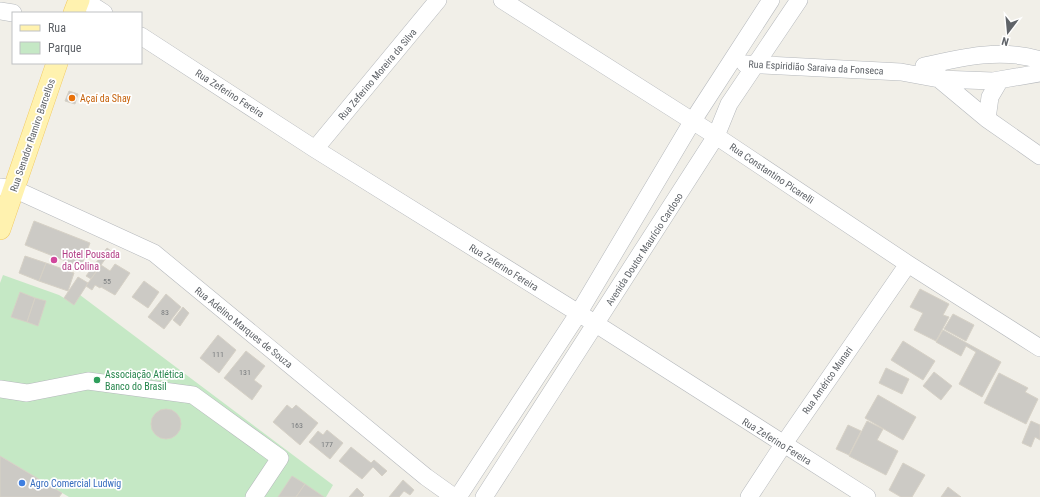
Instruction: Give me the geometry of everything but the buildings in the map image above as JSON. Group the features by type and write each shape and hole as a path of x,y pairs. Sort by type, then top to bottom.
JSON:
{"main road":[{"path":"74,12 78,0"},
{"name":"Rua Senador Ramiro Barcellos","path":"0,230 7,188 57,64"}],"street":[{"path":"84,0 102,12"},
{"name":"Rua Zeferino Moreira da Silva","path":"315,149 438,0"},
{"name":"Rua Constantino Picarelli","path":"502,0 716,136 908,264 1040,348"},
{"path":"458,497 578,314 692,122 771,0"},
{"name":"Avenida Doutor Maurício Cardoso","path":"484,497 716,136 729,104 799,0"},
{"path":"0,11 12,13"},
{"name":"Rua Zeferino Fereira","path":"142,37 315,149 596,324 867,497"},
{"name":"Rua Espiridião Saraiva da Fonseca","path":"937,72 980,55 1003,53 1027,56 1040,60"},
{"name":"Rua Espiridião Saraiva da Fonseca","path":"731,61 754,65 901,72 937,72 1000,80 1040,73"},
{"path":"937,72 987,119 1040,156"},
{"path":"987,119 990,97 1000,80"},
{"name":"Rua Adelino Marques de Souza","path":"7,188 154,253 426,477 454,497"},
{"name":"Rua Américo Munari","path":"749,497 783,444 908,264"},
{"path":"0,389 27,393 88,381 193,395 280,458 254,497"}],"green space":[{"name":"Associação Atlética Banco do Brasil","path":"3,275 59,295 74,304 80,295 333,485 326,497 69,497 0,456 0,283"}],"place":[{"name":"Açaí da Shay","path":"72,98"},
{"name":"Hotel Pousada da Colina","path":"54,260"},
{"name":"Associação Atlética Banco do Brasil","path":"97,380"},
{"name":"Agro Comercial Ludwig","path":"22,483"}]}
